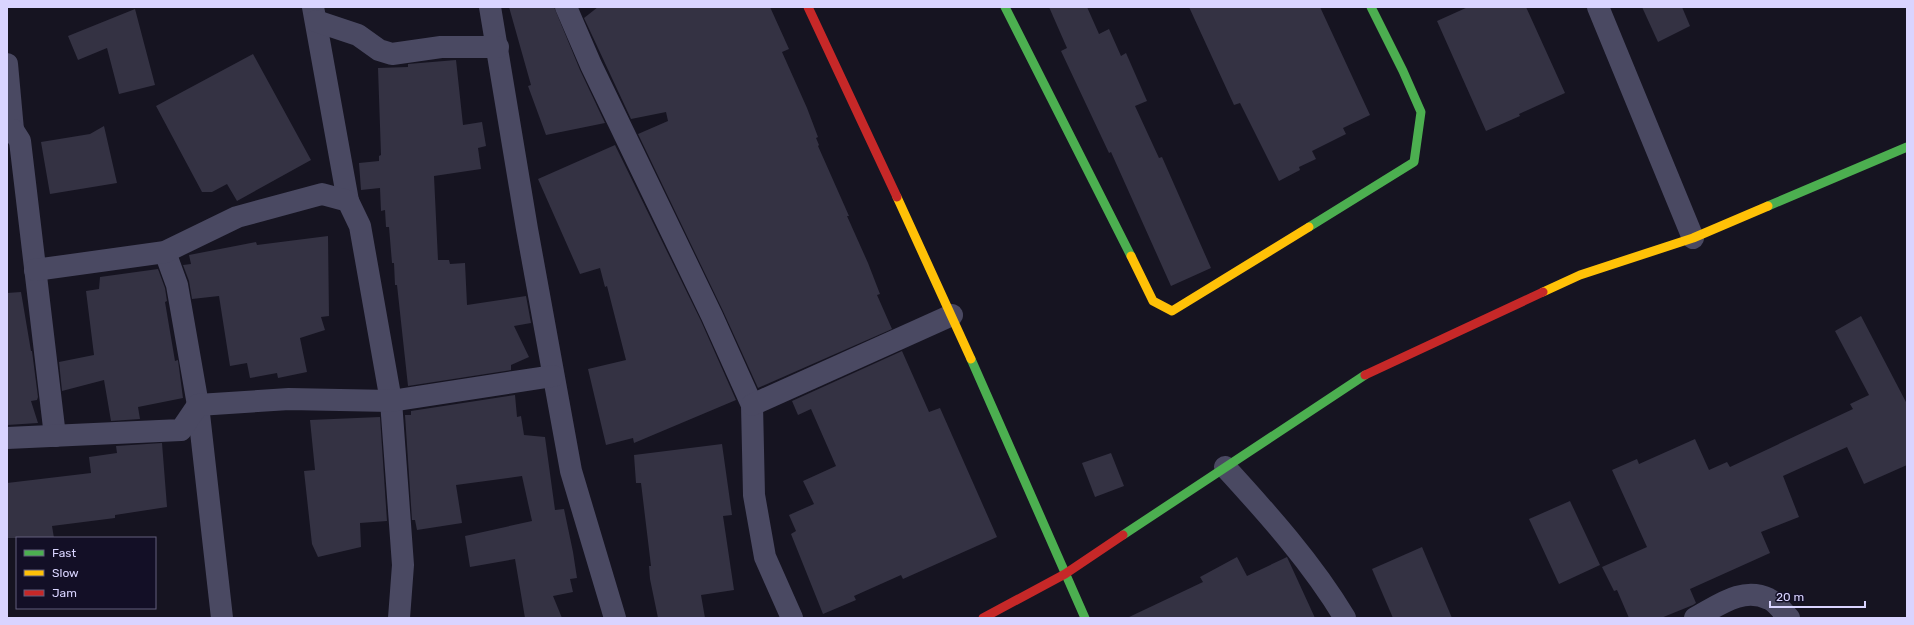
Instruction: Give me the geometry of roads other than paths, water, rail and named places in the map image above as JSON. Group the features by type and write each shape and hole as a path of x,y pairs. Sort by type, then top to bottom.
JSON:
{"street":[{"path":"490,7 527,229 571,471 615,618"},
{"path":"566,7 591,65 712,316 752,405 754,495 765,557 792,618"},
{"path":"808,7 952,315 1085,618"},
{"path":"1005,7 1152,301 1172,311 1414,162 1421,112 1403,71 1371,7"},
{"path":"1598,7 1693,238"},
{"path":"315,14 358,35 379,50 392,54 441,47 498,48"},
{"path":"315,14 348,201 360,226 391,401 403,565 399,618"},
{"path":"7,64 10,130 20,141 55,436"},
{"path":"983,618 1066,574 1225,466 1359,378 1580,275 1693,238 1907,147"},
{"path":"35,270 165,252 237,217 322,194 348,201"},
{"path":"165,252 177,285 198,404 222,618"},
{"path":"752,405 952,315"},
{"path":"198,404 289,399 391,401 554,376"},
{"path":"7,438 181,430 198,404"},
{"path":"1225,466 1276,522 1335,602 1345,618"},
{"path":"1695,618 1733,597 1751,593 1770,599 1788,618"}]}
